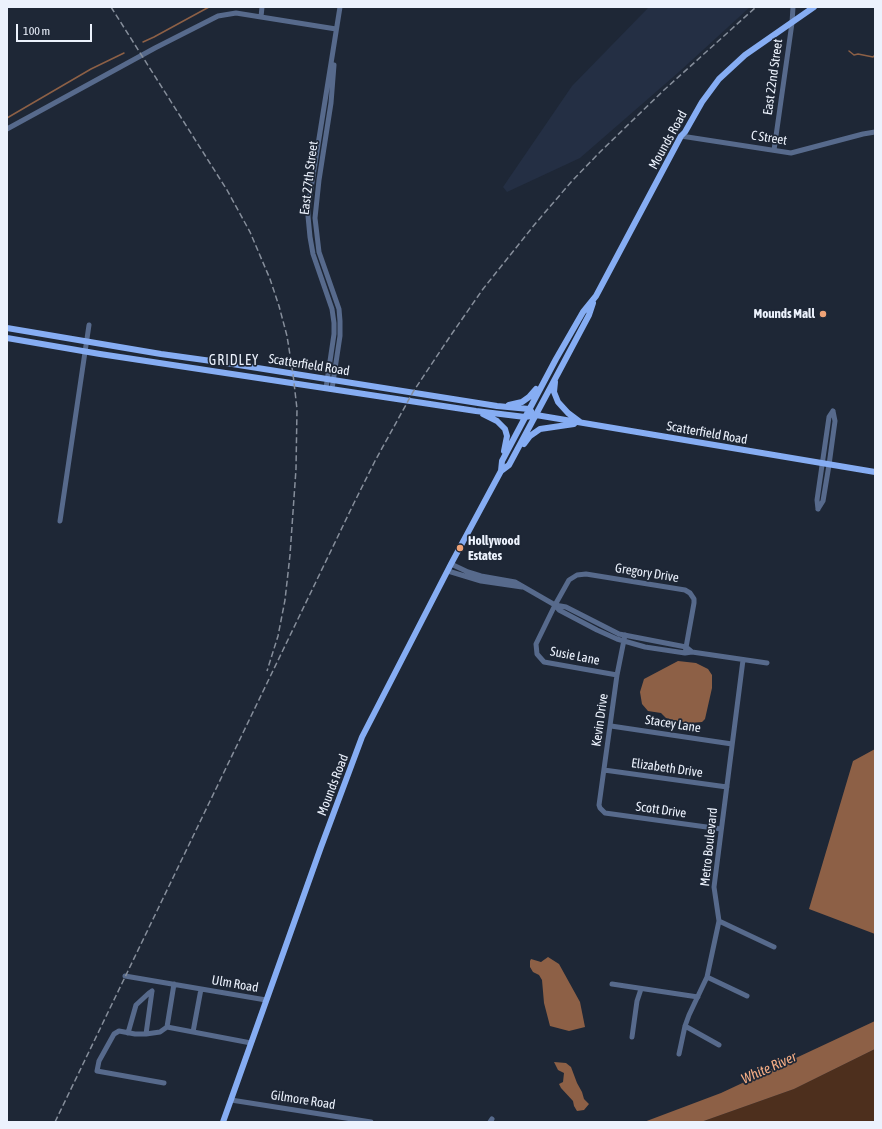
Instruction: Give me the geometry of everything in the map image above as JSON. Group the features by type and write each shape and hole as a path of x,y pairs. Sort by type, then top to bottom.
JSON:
{"main road":[{"name":"Mounds Road","path":"501,471 509,465 589,315 596,296 681,136 685,132 702,102 719,79 745,55 814,7"},
{"name":"Mounds Road","path":"223,1122 362,737 451,564 501,471 502,461 547,375 583,312 596,296"},
{"name":"Scatterfield Road","path":"7,328 87,342 497,406 529,409"},
{"name":"Scatterfield Road","path":"7,338 476,412 525,418 536,415 875,472"},
{"path":"497,406 512,404 526,399 532,395 547,375"},
{"path":"555,379 554,392 558,402 568,413 581,423"},
{"path":"529,409 536,415"},
{"path":"476,412 497,421 505,429 506,440 502,461"},
{"path":"509,465 530,436 537,430 546,427 581,423"}],"street":[{"path":"260,17 262,7"},
{"name":"East 27th Street","path":"329,388 340,336 339,309 319,252 315,218 319,180 331,102 335,38 340,7"},
{"name":"East 22nd Street","path":"774,150 792,23 792,7"},
{"path":"7,129 155,48 218,16 236,13 336,29"},
{"name":"C Street","path":"681,136 791,153 875,132"},
{"path":"60,521 89,325"},
{"path":"834,411 835,420 829,465 823,501 818,509 816,500 829,416 834,411"},
{"path":"451,564 481,576 515,582 554,605 559,610 617,639 624,638 686,647 692,652"},
{"path":"448,571 481,581 525,588"},
{"name":"Gregory Drive","path":"554,605 569,580 581,574 685,590 692,595 694,604 685,653"},
{"name":"Susie Lane","path":"554,605 536,644 536,650 539,658 544,662 617,675"},
{"path":"624,638 645,647 685,653 692,652 766,663"},
{"name":"Kevin Drive","path":"600,808 617,675 624,638"},
{"name":"Metro Boulevard","path":"679,1054 685,1026 707,977 719,921 714,887 743,660"},
{"name":"Stacey Lane","path":"610,726 732,744"},
{"name":"Elizabeth Drive","path":"604,770 727,787"},
{"name":"Scott Drive","path":"600,808 606,813 721,829"},
{"path":"719,921 774,947"},
{"name":"Ulm Road","path":"125,976 266,1000"},
{"path":"707,977 747,996"},
{"path":"164,1083 97,1071 98,1061 114,1034 119,1031 135,1034 146,1034 160,1032 167,1027 174,984"},
{"path":"612,984 698,997"},
{"name":"Ulm Road","path":"193,1032 201,989"},
{"path":"632,1037 637,1001 641,989"},
{"path":"128,1033 136,1006 148,993 152,991 146,1034"},
{"path":"685,1026 719,1045"},
{"path":"167,1027 251,1043"},
{"name":"Gilmore Road","path":"231,1100 371,1122"}],"shaded area":[{"path":"649,7 750,7 680,71 580,158 507,192 503,187 572,86"},
{"path":"678,661 696,663 708,669 712,675 712,688 705,719 702,722 690,723 666,718 661,713 648,711 642,704 640,692 644,679"},
{"path":"875,749 875,934 809,909 853,761"},
{"path":"548,957 559,964 580,1002 585,1027 569,1031 550,1026 544,1003 542,980 530,967 531,959 541,962"},
{"path":"875,1021 875,1049 794,1089 701,1122 644,1122 721,1093"},
{"path":"875,1049 875,1122 701,1122 794,1089"},
{"path":"554,1062 566,1063 571,1067 584,1099 589,1104 584,1110 577,1111 573,1101 561,1088 559,1084 563,1082 564,1073 558,1070"}],"waterway":[{"path":"143,42 209,7"},
{"path":"849,51 854,55 858,54 873,57 875,55"},
{"path":"7,118 91,69 124,53"}],"railway":[{"path":"111,7 227,190 250,232 270,279 287,336 297,409 296,469 290,555 285,600 278,636 267,671"},
{"path":"55,1122 354,503 413,392 483,289 535,224 572,181 664,90 756,7"}],"place":[{"name":"Mounds Mall","path":"823,314"},
{"name":"Hollywood Estates","path":"460,548"}],"district":[{"name":"GRIDLEY","path":"234,361"}],"water label":[{"name":"White River","path":"769,1068"}]}
